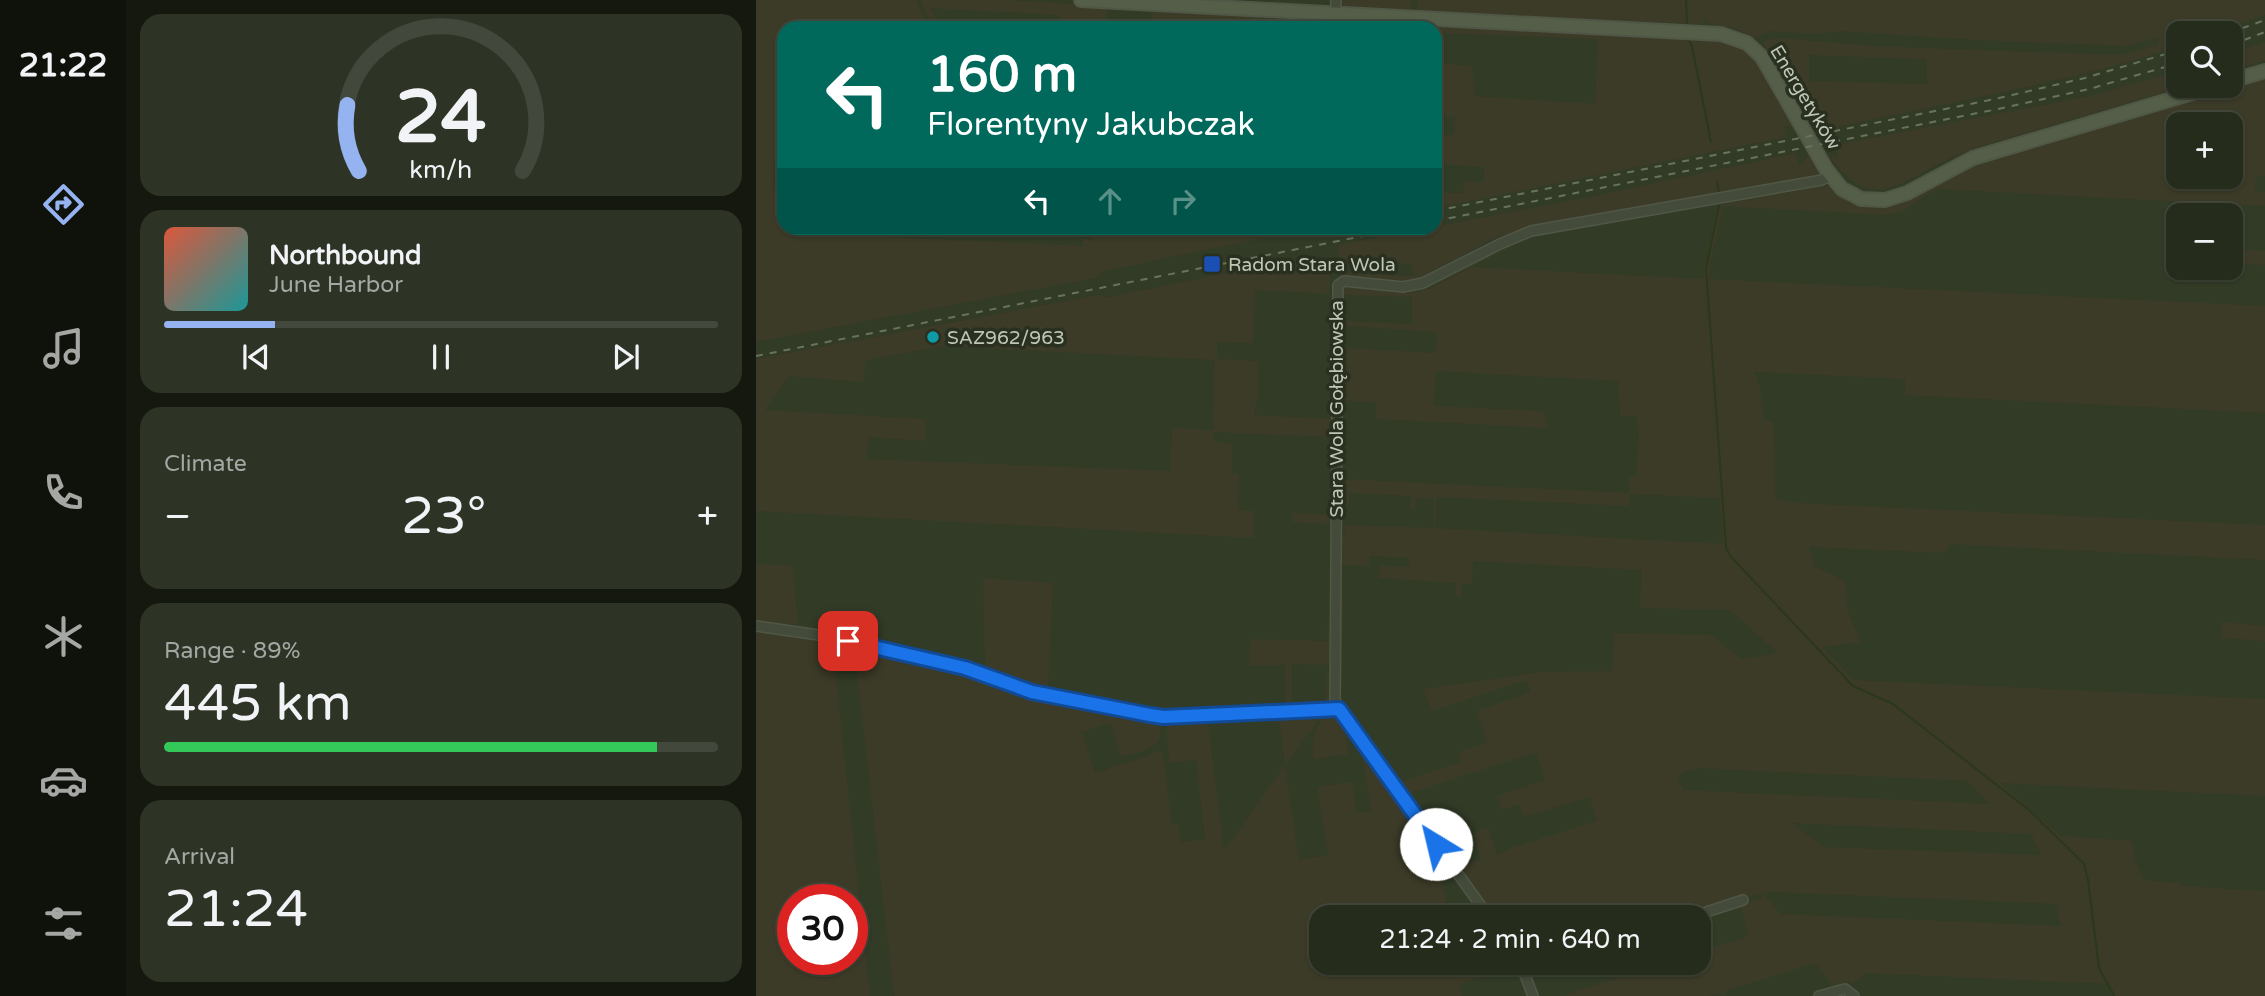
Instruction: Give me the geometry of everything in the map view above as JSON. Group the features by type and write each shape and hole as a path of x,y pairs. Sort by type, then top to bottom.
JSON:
{"main road":[{"name":"Energetyków","path":"1080,0 1336,7 1699,32 1735,37 1747,43 1762,57 1830,176 1842,189 1861,199 1885,200 1907,193 1973,158 2176,98"},
{"path":"2243,77 2265,71"}],"street":[{"name":"Stara Wola Gołębiowska","path":"1339,709 1334,690 1338,285 1344,281 1410,287 1531,231 1726,198 1822,180 1830,176"},
{"path":"756,626 826,636 965,668 1032,692 1163,717 1339,709 1480,905"},
{"path":"1711,910 1743,900"},
{"path":"1525,975 1533,996"},
{"path":"1819,996 1845,989 1854,996"}],"shaded area":[{"path":"756,0 916,0 925,21 777,21 777,159 774,159 773,188 777,188 777,235 837,235 1083,246 1083,239 1092,240 1092,235 1277,235 1105,271 1095,278 756,342"},
{"path":"920,0 1003,0 1133,7 1132,10 1106,10 1106,21 1060,21 1060,15 931,8 937,21 930,21"},
{"path":"1341,0 1412,0 1410,10 1400,12 1347,8"},
{"path":"1417,0 2265,0 2265,15 2243,23 2166,21 2166,50 2136,59 2048,82 1827,129 1826,118 1816,123 1815,131 1763,44 1767,40 1781,38 1872,46 2119,55 2157,45 2159,37 2128,46 1840,31 1818,34 1772,31 1754,38 1737,29 1707,23 1707,18 1704,18 1703,24 1417,12","holes":["1809,55 1927,59 1927,84 1809,81"]},
{"path":"1153,8 1321,17 1321,21 1260,18 1260,21 1152,21"},
{"path":"1442,25 1719,37 1739,44 1761,65 1800,134 1793,127 1784,126 1786,137 1442,207 1442,194 1463,193 1464,182 1483,182 1484,167 1442,164 1442,134 1454,135 1455,117 1442,116 1442,64 1472,66 1475,96 1595,104 1598,39 1442,33"},
{"path":"2265,42 2265,61 2243,67 2243,50"},
{"path":"2166,75 2166,92 1981,146 1890,187 1877,189 1853,181 1827,153 1837,157 1836,145 2090,96"},
{"path":"2265,78 2265,176 2257,176 2255,191 2265,192 2265,206 1936,189 1902,211 1887,215 1723,206 1709,269 1710,279 2265,306 2265,413 1905,395 1905,379 1754,372 1760,388 1764,420 1774,422 1775,498 1796,503 2265,525 2265,560 1950,544 1944,553 1809,547 1815,567 1844,580 1849,615 1861,642 1822,647 1853,680 2265,699 2265,796 2001,783 2061,836 2132,841 2135,860 2144,880 2180,883 2180,886 2265,891 2265,996 2116,996 2109,984 1865,973 1851,985 1848,982 1830,989 1831,982 1815,963 1725,991 1726,996 1562,996 1628,975 1711,975 1711,948 1749,936 1740,905 1761,899 1762,893 1711,908 1711,905 1485,905 1461,868 1481,859 1473,832 1488,828 1497,855 1511,848 1597,821 1589,797 1523,817 1519,804 1501,810 1497,796 1545,780 1536,752 1405,795 1391,776 1392,774 1398,783 1461,762 1458,752 1487,742 1476,711 1531,692 1526,680 1432,711 1423,689 1542,672 1612,671 1614,633 1711,635 1742,659 1778,653 1730,610 1640,608 1641,570 1473,561 1472,584 1461,583 1461,597 1456,597 1456,583 1379,578 1380,565 1409,567 1409,558 1370,556 1369,566 1340,565 1339,555 1342,553 1339,551 1339,536 1345,535 1345,525 1433,528 1434,499 1416,498 1415,509 1411,509 1411,496 1350,493 1348,505 1340,505 1340,476 1343,476 1343,479 1629,493 1629,477 1636,476 1639,434 1637,417 1620,415 1618,381 1436,371 1434,406 1543,411 1549,428 1376,419 1376,403 1342,400 1342,412 1339,412 1340,344 1343,343 1343,348 1436,353 1437,332 1345,326 1344,337 1340,337 1341,321 1412,324 1412,297 1342,295 1343,290 1349,287 1416,292 1431,288 1471,267 1703,279 1720,205 1829,185 1837,193 1862,206 1893,204 1959,171 2199,98 2243,98 2243,85","holes":["1630,494 1720,498 1723,544 1435,528 1437,497 1629,506","1698,768 1967,781 1990,804 1684,790 1677,778 1683,772","1792,823 2031,834 2041,855 1823,847","1763,893 2056,904 2061,926 1781,914"]},
{"path":"1810,150 1820,169 1818,174 1522,230 1489,240 1426,277 1402,283 1345,277 1339,273 1338,267 1342,260 1339,260 1339,245 1391,235 1442,235 1442,225 1796,153 1799,165 1805,161","holes":["1350,261 1412,264 1413,276 1345,273 1345,266 1349,266"]},
{"path":"2243,250 2265,251 2265,265 2243,264"},
{"path":"1330,260 1330,294 1255,290 1253,343 1217,342 1217,359 1258,361 1258,400 1255,415 1331,419 1331,437 1214,432 1214,441 1232,444 1232,474 1239,474 1238,510 1254,511 1253,538 756,511 756,359 1098,295 1109,297 1302,262","holes":["944,346 1214,360 1213,430 1172,428 1170,471 866,459 869,437 925,441 925,419 765,410 789,376 863,382 866,360"]},
{"path":"1292,513 1331,515 1331,524 1292,522"},
{"path":"756,564 793,566 798,625 787,623 788,633 832,640 858,884 777,884 777,975 868,975 870,996 756,996 756,631 766,631 756,624"},
{"path":"983,578 1053,583 1048,691 985,672"},
{"path":"1343,595 1342,703 1350,717 1339,702 1339,596"},
{"path":"1328,616 1330,665 1292,664 1292,705 1319,704 1326,699 1329,672 1329,702 1322,707 1286,709 1285,665 1249,665 1250,639 1327,641"},
{"path":"2221,622 2265,626 2265,641 2222,638"},
{"path":"854,646 968,672 1078,704 1079,710 1084,705 1157,719 1160,736 1157,742 1145,750 1121,756 1110,723 1082,732 1095,773 1157,751 1163,753 1172,824 1178,824 1181,842 1205,839 1196,760 1169,763 1166,724 1168,721 1230,716 1231,723 1208,722 1224,851 1285,765 1299,860 1328,855 1317,787 1352,782 1357,813 1371,811 1362,751 1365,751 1439,853 1446,905 1309,905 1309,975 1486,975 1460,984 1462,996 894,996"},
{"path":"1330,715 1341,719 1360,743 1358,745 1344,728 1348,754 1313,759 1317,728"},
{"path":"1272,716 1322,716 1285,765 1279,718"}],"waterway":[{"path":"1686,0 1687,23"},
{"path":"1688,39 1692,46 1711,142"},
{"path":"1717,181 1719,193"},
{"path":"1720,202 1706,269 1726,548 1731,557 1853,686 1893,704 2029,810 2084,864 2099,968 2114,996"}],"railway":[{"path":"2243,28 2265,20"},
{"path":"2243,40 2265,32"},
{"path":"1442,210 1995,99 2085,78 2166,54"},
{"path":"1442,220 1998,109 2089,89 2166,67"},
{"path":"756,356 1369,235"}],"place":[{"name":"Radom Stara Wola","path":"1212,264"},
{"name":"SAZ962/963","path":"933,337"}],"route":[{"path":"848,641 965,668 1032,692 1163,717 1339,709 1436,844"}]}
